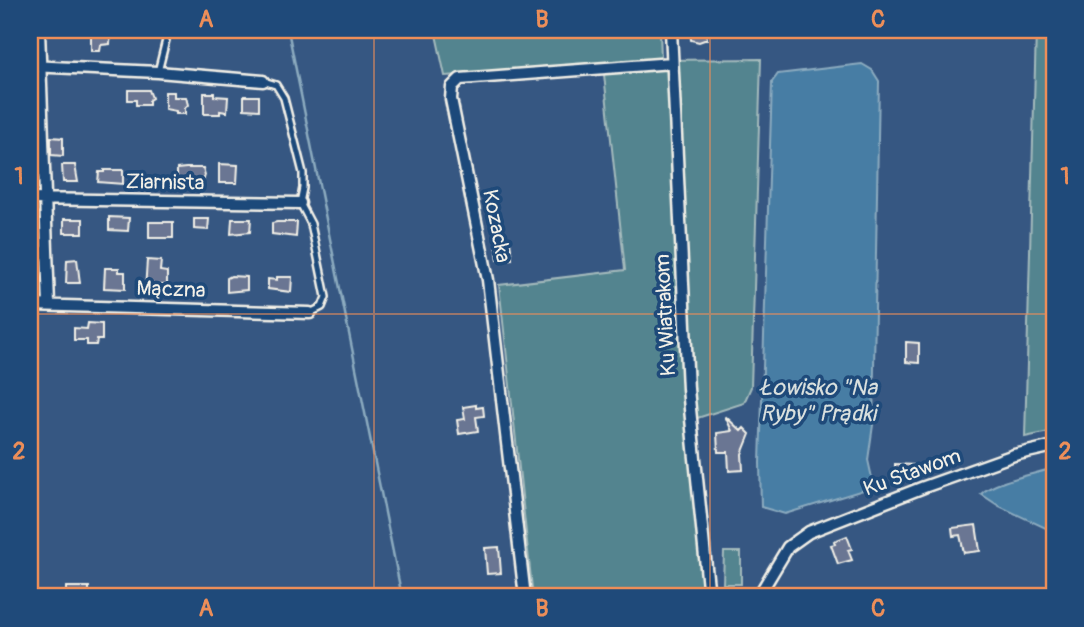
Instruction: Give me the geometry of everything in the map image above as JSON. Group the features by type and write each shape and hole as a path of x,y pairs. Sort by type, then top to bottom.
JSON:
{"street":[{"path":"39,30 35,66 49,305"},
{"name":"Ku Wiatrakom","path":"671,30 688,389 709,597"},
{"name":"Kozacka","path":"525,597 488,279 451,99 452,87 460,79 672,63"},
{"path":"35,66 263,81"},
{"name":"Ziarnista","path":"30,199 300,203"},
{"name":"Mączna","path":"30,305 310,313"},
{"name":"Ku Stawom","path":"758,597 788,547 809,532 1014,455 1054,446"}],"lane":[{"path":"158,72 166,30"},
{"path":"263,81 276,85 285,98 303,173 300,203 311,224 326,297 321,307 310,313"}],"green space":[{"path":"435,30 660,30 661,60 761,59 751,387 744,403 688,421 706,597 533,597 499,285 625,270 603,65 445,76"},
{"path":"1036,30 1054,30 1054,431 1025,437"},
{"path":"724,552 741,552 741,584 723,584"}],"water":[{"name":"Łowisko \"Na Ryby\" Prądki","path":"862,64 872,70 879,81 873,425 868,460 872,478 870,488 785,514 761,507 760,463 772,82 778,74"},
{"path":"1054,468 1052,531 999,506 981,494 1005,482"}],"building":[{"path":"91,30 111,30 110,44 101,45 100,51 91,51"},
{"path":"690,30 706,30 707,39 699,42 691,40"},
{"path":"128,90 149,90 152,98 149,105 136,105 136,100 128,100"},
{"path":"165,92 174,92 174,97 186,97 188,105 185,114 176,114 176,111 165,109"},
{"path":"204,93 228,97 227,112 204,114"},
{"path":"244,96 259,96 259,110 244,109"},
{"path":"51,137 63,138 63,156 51,155"},
{"path":"219,164 238,165 237,183 219,183"},
{"path":"62,165 75,165 78,182 63,182"},
{"path":"203,168 203,182 177,180 177,169"},
{"path":"123,170 123,184 98,182 99,172"},
{"path":"109,217 129,218 128,231 109,230"},
{"path":"64,219 83,219 83,233 64,233"},
{"path":"194,219 209,219 208,230 194,229"},
{"path":"232,219 251,219 250,232 231,234"},
{"path":"149,222 173,222 173,238 149,238"},
{"path":"297,222 296,237 272,234 272,223"},
{"path":"510,240 512,259 498,260 496,241"},
{"path":"77,259 80,283 66,283 67,260"},
{"path":"147,260 161,261 160,271 167,272 167,285 156,285 155,290 145,290"},
{"path":"105,268 119,268 119,272 125,272 125,289 104,288"},
{"path":"247,277 247,290 227,292 227,278"},
{"path":"277,277 292,277 291,292 268,289 268,279 277,280"},
{"path":"88,323 102,324 102,340 97,340 96,345 87,345 87,340 74,340 74,328 87,329"},
{"path":"906,342 919,343 919,363 906,362"},
{"path":"476,405 476,408 483,407 484,416 476,417 478,431 459,434 457,420 465,419 463,407"},
{"path":"725,416 741,431 744,428 750,434 742,454 743,470 729,471 728,452 718,452 717,433 732,431"},
{"path":"895,464 913,465 912,478 895,477"},
{"path":"976,525 980,551 964,553 960,535 953,536 952,528"},
{"path":"847,536 852,549 848,550 852,560 838,564 831,545"},
{"path":"499,547 501,573 487,574 485,548"},
{"path":"66,587 89,587 89,597 66,597"}],"waterway":[{"path":"288,30 402,597"}]}
